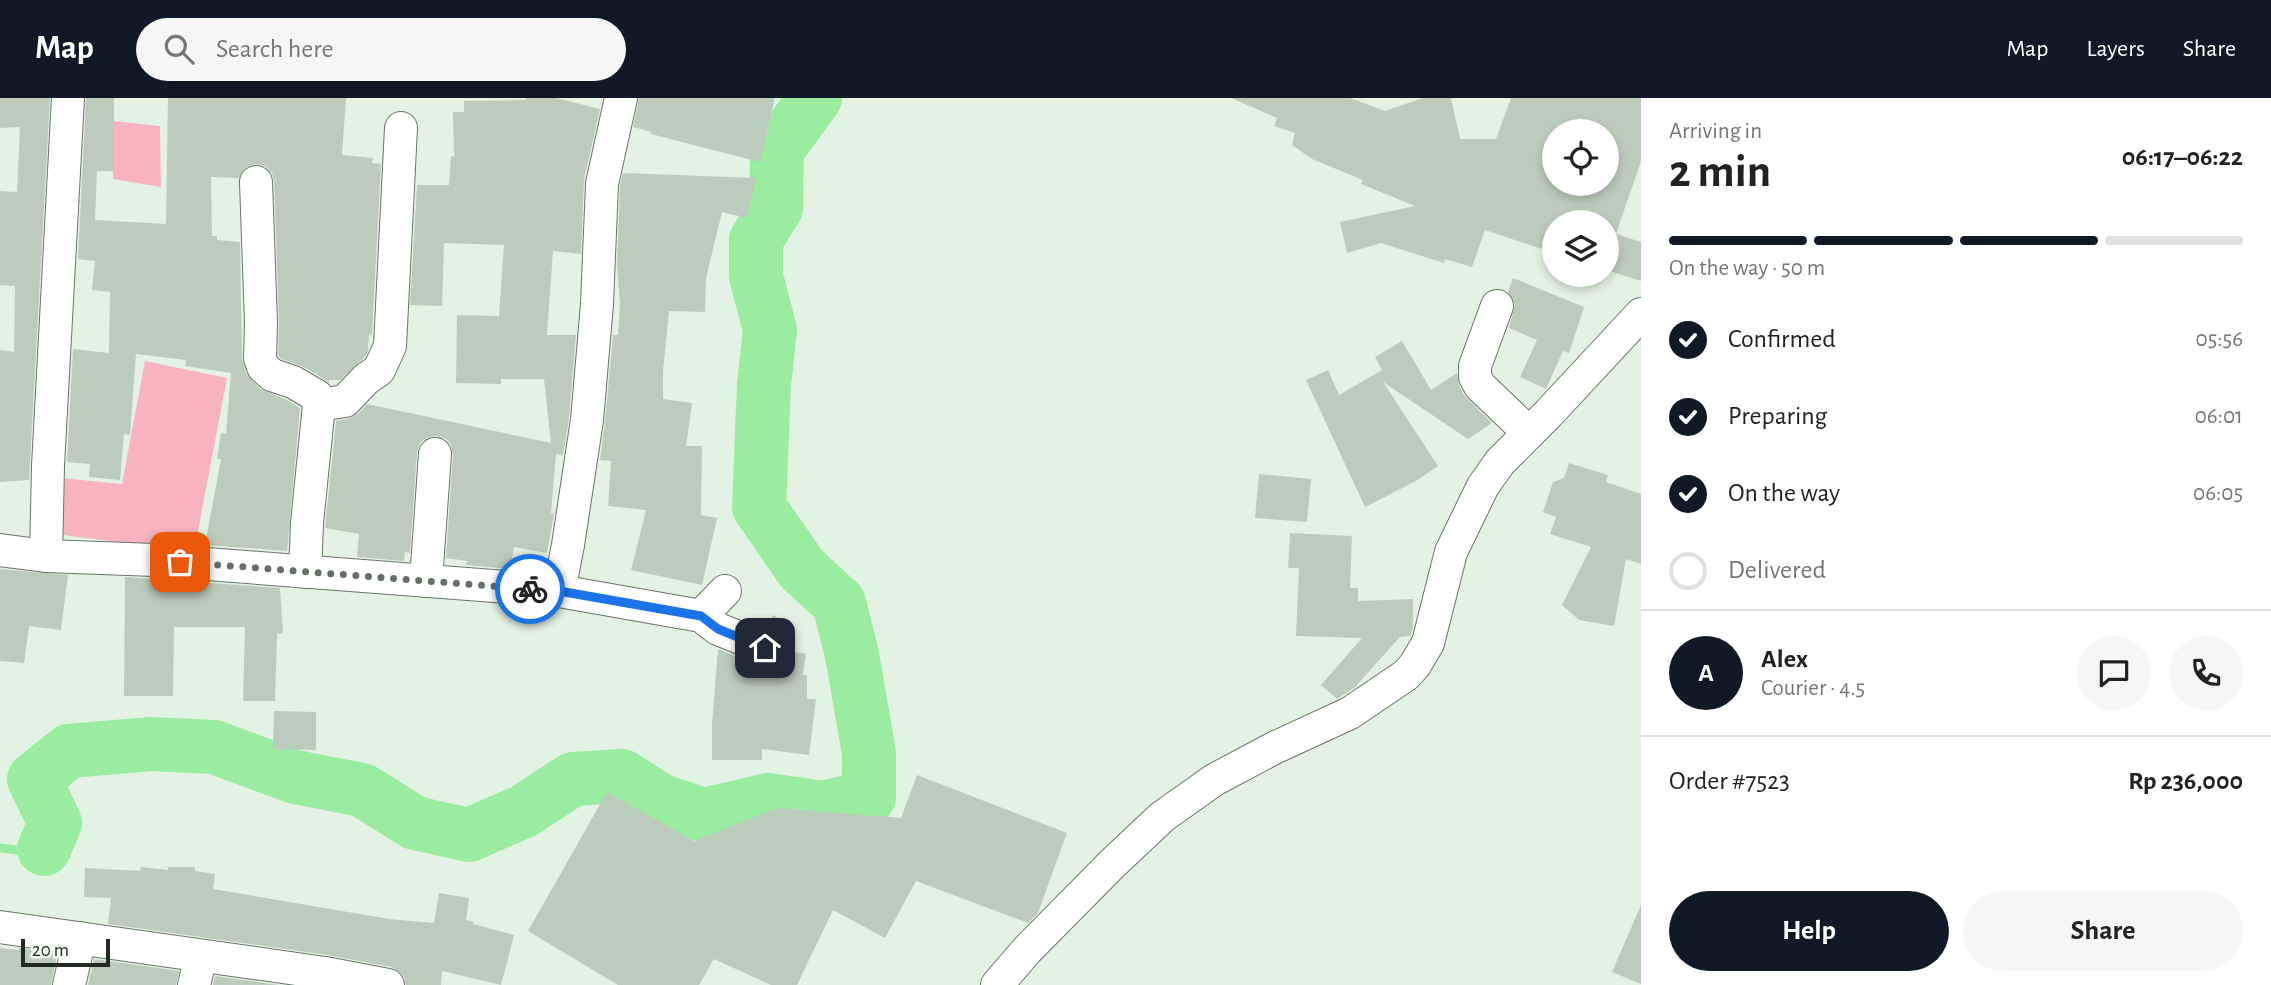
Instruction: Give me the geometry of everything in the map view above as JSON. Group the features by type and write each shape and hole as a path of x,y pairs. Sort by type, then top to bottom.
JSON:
{"street":[{"path":"46,556 48,466 68,98"},
{"path":"559,591 587,420 597,304 602,184 621,98"},
{"path":"319,405 345,401 379,370 390,346 401,128"},
{"path":"256,182 262,367 271,375 293,382 317,396 319,405 307,523 305,572"},
{"path":"1497,306 1475,366 1475,377 1480,386 1529,433"},
{"path":"997,985 1112,864 1162,817 1214,780 1274,748 1350,713 1415,666 1428,643 1451,552 1483,486 1500,462 1641,314"},
{"path":"426,581 435,454"},
{"path":"0,550 46,556 155,560 559,591 701,616 718,629 765,648"},
{"path":"701,616 725,591"},
{"path":"0,927 80,938 197,970 388,985"},
{"path":"69,985 80,938"}],"shaded area":[{"path":"114,121 160,126 161,187 113,179"},
{"path":"145,361 227,378 194,552 56,534 50,477 122,484"}],"building":[{"path":"0,98 50,98 29,480 0,482 0,350 14,352 15,286 0,285 0,191 17,192 20,127 0,128"},
{"path":"86,98 114,98 114,171 97,171 95,220 166,224 168,98 346,98 342,155 373,158 372,163 381,164 372,335 369,334 368,351 364,358 340,380 329,382 302,366 281,359 278,355 272,173 265,166 255,164 246,167 239,178 211,177 212,236 217,236 217,240 240,242 242,358 246,373 260,389 300,408 287,551 205,545 221,459 217,459 221,433 226,434 231,373 185,366 186,360 136,354 130,435 124,434 120,480 89,477 90,464 67,462 73,349 109,353 110,292 92,290 95,261 78,259"},
{"path":"556,98 600,109 584,180 581,254 553,251 547,335 576,335 563,455 556,454 551,513 554,514 547,553 514,547 510,569 466,565 467,561 446,558 453,455 451,445 446,439 436,436 426,438 420,443 417,452 410,553 405,552 404,561 357,557 359,534 325,528 336,421 358,414 367,404 551,443 544,379 501,379 501,384 456,383 457,315 499,316 504,245 444,243 442,306 410,305 417,185 449,185 451,156 454,157 453,112 464,112 464,101"},
{"path":"639,98 775,98 760,162 633,127"},
{"path":"1231,98 1350,98 1385,111 1423,98 1451,98 1460,139 1496,139 1511,98 1641,98 1641,161 1619,225 1619,210 1542,210 1542,249 1485,230 1472,267 1445,259 1444,263 1381,243 1347,253 1340,222 1415,206 1361,184 1363,180 1312,159 1292,145 1295,133 1274,126 1277,118"},
{"path":"623,173 756,178 747,218 722,212 706,278 705,312 669,311 663,399 692,403 686,446 702,446 701,515 717,518 702,585 631,570 646,510 608,506 611,461 600,460 613,335 618,335 620,304 617,265 620,186"},
{"path":"1619,235 1641,242 1641,281 1619,274"},
{"path":"1513,278 1584,307 1569,353 1563,351 1546,389 1520,377 1537,340 1509,328 1515,304 1508,292"},
{"path":"1402,341 1431,390 1457,373 1464,395 1492,423 1468,439 1383,382 1438,466 1416,481 1365,507 1306,380 1328,370 1339,395 1382,370 1375,357"},
{"path":"1569,463 1608,475 1606,482 1641,494 1641,564 1626,559 1614,626 1579,620 1562,605 1591,547 1550,534 1556,517 1543,512 1553,482 1564,478"},
{"path":"1259,474 1311,479 1307,522 1255,518"},
{"path":"1290,533 1352,536 1350,588 1358,588 1358,601 1413,599 1411,636 1400,637 1355,687 1337,699 1321,685 1362,638 1296,636 1299,568 1288,568"},
{"path":"0,569 68,575 61,630 29,626 24,663 0,661"},
{"path":"125,577 280,588 283,633 277,634 275,701 243,701 245,627 174,627 173,696 124,696"},
{"path":"774,615 790,630 781,640 772,631 762,627"},
{"path":"718,649 767,666 777,662 783,650 806,654 803,675 807,675 807,699 816,699 809,755 762,749 762,760 712,760"},
{"path":"274,711 316,712 316,750 273,749"},
{"path":"917,775 1067,833 1038,913 1028,923 916,881 885,938 833,910 797,985 771,985 714,959 699,985 618,985 528,931 607,792 694,841 777,808 901,818"},
{"path":"141,867 168,870 168,867 195,867 195,871 215,874 213,889 389,919 434,923 439,893 469,898 466,920 514,935 501,985 442,971 441,985 406,985 400,972 391,967 328,955 108,924 111,898 84,897 85,868 140,871"},
{"path":"1641,905 1641,984 1612,972"},
{"path":"0,948 57,954 51,985 0,985"},
{"path":"94,959 179,971 176,985 88,985"},
{"path":"215,976 279,985 213,985"}],"waterway":[{"path":"44,849 55,823 34,779 69,751 151,744 214,747 295,777 362,790 415,823 469,835 524,811 573,779 622,776 661,801 704,815 768,800 823,808 869,797 869,753 852,655 839,603 802,569 759,507 764,384 770,330 756,276 756,240 776,208 777,150 815,98"},
{"path":"0,848 26,851 44,849"}],"way so far":[{"path":"180,562 530,589"}],"route":[{"path":"530,589 559,591 701,616 718,629 765,648"}]}
